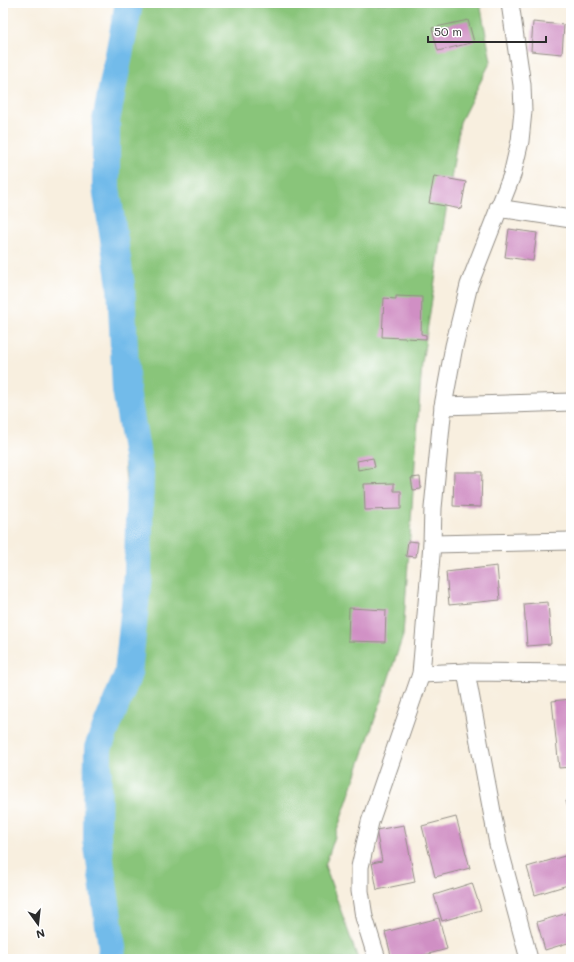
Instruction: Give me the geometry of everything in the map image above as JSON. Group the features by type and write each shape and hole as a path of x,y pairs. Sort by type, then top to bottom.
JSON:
{"street":[{"path":"377,959 364,917 360,892 360,867 370,822 421,674 432,544 433,508 443,406 454,346 469,285 512,175 520,141 523,111 522,85 510,3"},
{"path":"498,208 571,219"},
{"path":"443,406 571,402"},
{"path":"432,544 571,541"},
{"path":"421,674 466,672 571,673"},
{"path":"466,672 498,844 529,959"}],"green space":[{"path":"143,3 480,3 491,61 460,122 422,363 403,636 325,866 358,959 119,959 104,763 131,539 96,131"}],"building":[{"path":"468,20 474,42 438,51 432,28"},
{"path":"533,22 564,25 562,54 531,51"},
{"path":"434,176 466,182 461,209 429,203"},
{"path":"509,229 537,233 533,261 505,257"},
{"path":"396,296 422,297 421,334 426,335 426,339 382,337 384,298 396,299"},
{"path":"373,458 375,467 358,470 357,461"},
{"path":"454,472 482,472 481,507 453,506"},
{"path":"420,477 421,489 413,490 411,478"},
{"path":"394,483 394,491 401,491 401,509 365,510 364,484"},
{"path":"408,541 418,542 416,557 406,556"},
{"path":"497,566 500,600 449,605 446,572"},
{"path":"548,602 551,644 527,646 524,604"},
{"path":"349,608 386,610 385,642 348,641"},
{"path":"571,699 571,767 559,768 552,701"},
{"path":"571,800 571,815 570,815 566,801"},
{"path":"456,817 470,868 435,877 422,826"},
{"path":"404,825 415,882 377,890 372,863 382,861 376,830"},
{"path":"568,855 571,866 571,884 535,895 527,867"},
{"path":"472,883 481,910 442,921 434,895"},
{"path":"571,912 571,942 545,950 537,922"},
{"path":"439,918 447,949 410,959 392,959 385,932"}],"waterway":[{"path":"111,959 112,947 97,839 98,748 128,674 138,575 140,474 126,390 121,285 106,187 106,121 129,3"}]}
